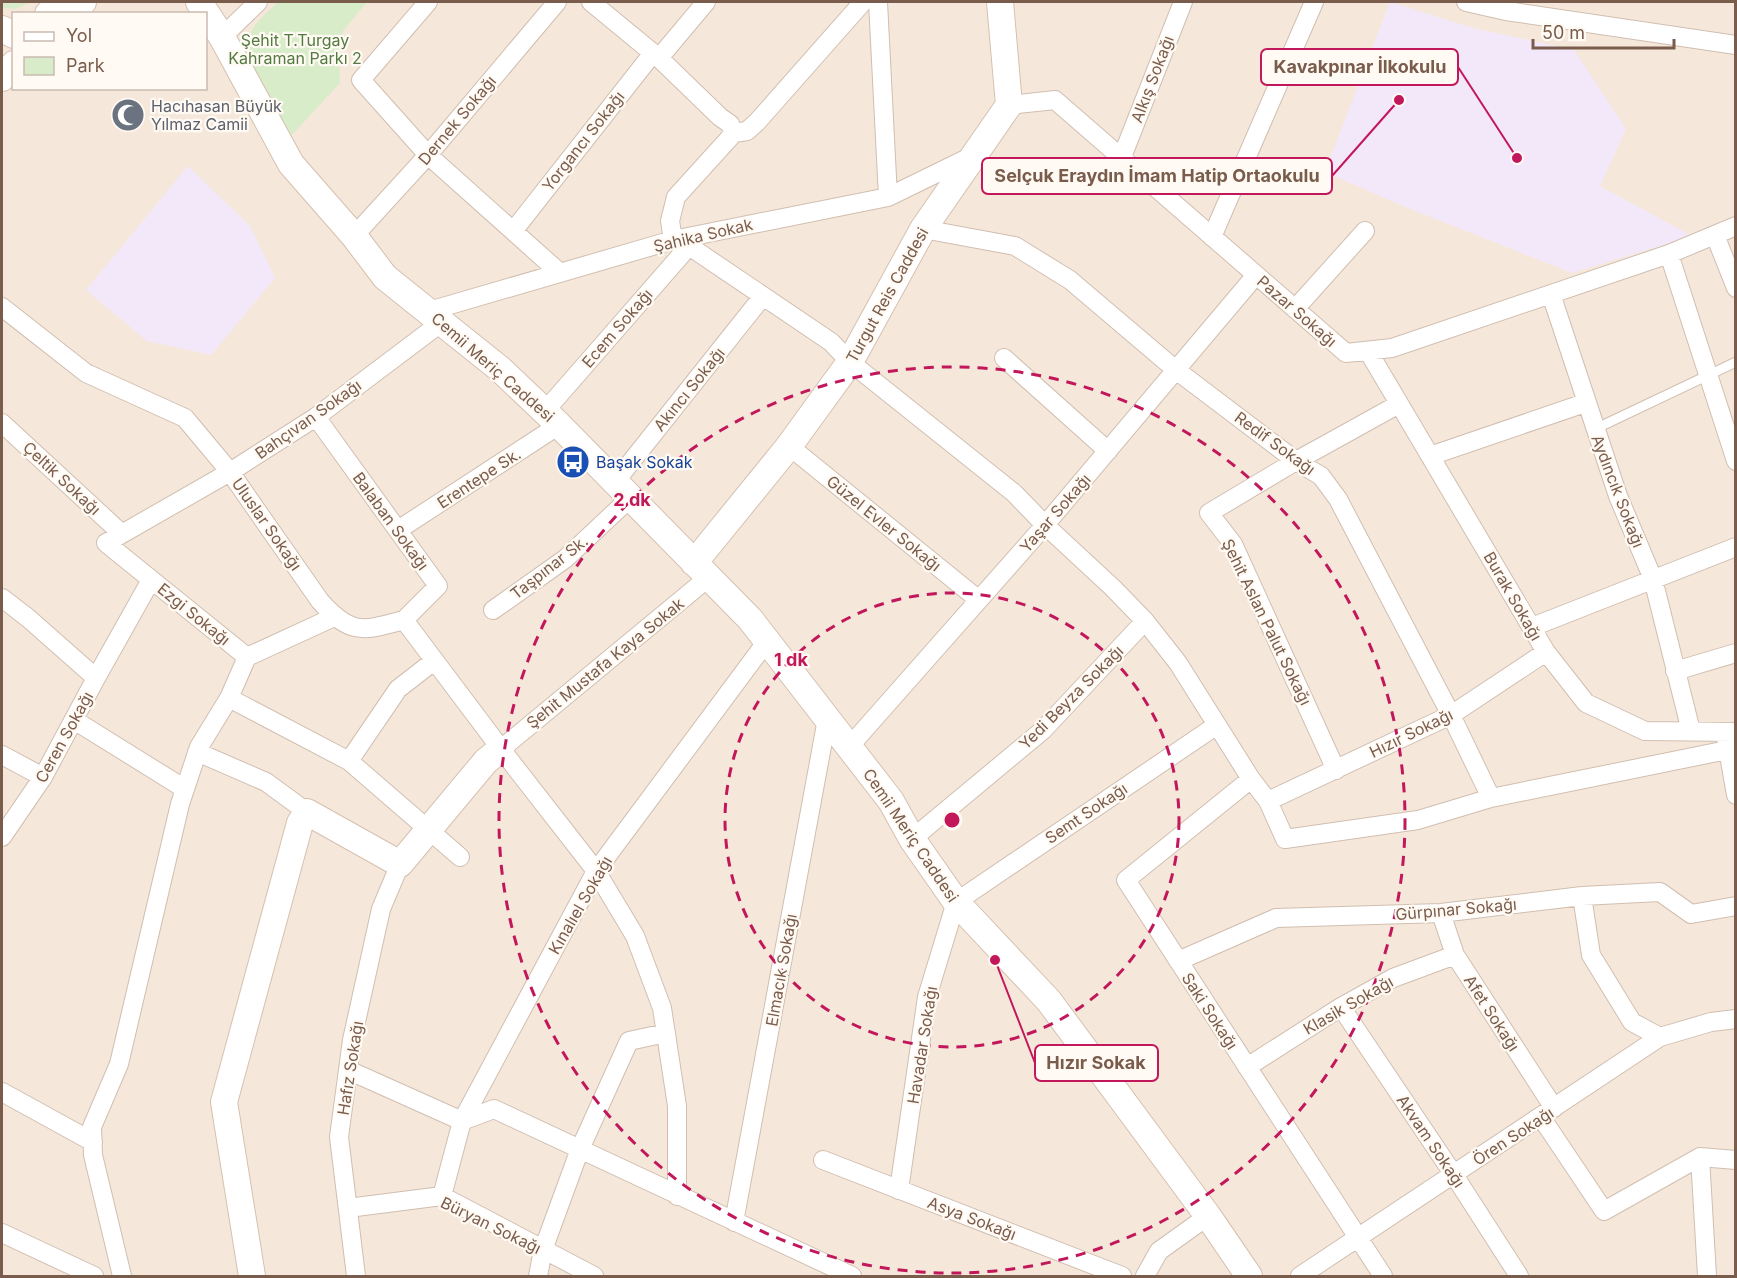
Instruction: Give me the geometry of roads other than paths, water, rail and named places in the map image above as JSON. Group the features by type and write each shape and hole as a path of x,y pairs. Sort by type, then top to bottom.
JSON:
{"street":[{"path":"211,2 222,37"},
{"path":"222,37 258,2"},
{"path":"428,2 361,80 428,155 560,273"},
{"name":"Dernek Sokağı","path":"354,236 428,155 557,2"},
{"path":"591,2 656,56 730,124 734,133"},
{"name":"Yorgancı Sokağı","path":"514,230 656,56 706,2"},
{"path":"863,2 757,122 747,131 734,133 676,197 670,221 681,243 831,342 850,362 1014,493 1113,588 1145,621 1178,663 1251,779 1269,801 1285,839 1418,820 1491,798 1729,738 1736,795"},
{"path":"878,2 888,197"},
{"path":"1000,2 1009,105"},
{"name":"Alkış Sokağı","path":"1122,158 1183,2"},
{"path":"1212,237 1314,2"},
{"path":"1466,2 1506,11 1736,45"},
{"path":"207,14 222,37"},
{"name":"Cemii Meriç Caddesi","path":"222,37 291,164 354,236 385,276 500,369 552,418 750,619 891,801 912,839 956,902 1049,1001 1208,1216 1249,1276"},
{"path":"2,78 12,66"},
{"name":"Pazar Sokağı","path":"1009,105 1055,100 1346,353 1392,348 1669,254 1736,226"},
{"name":"Turgut Reis Caddesi","path":"702,570 850,362 923,230 1009,105"},
{"name":"Şahika Sokak","path":"436,317 560,273 681,243 888,197 975,155"},
{"name":"Redif Sokağı","path":"923,230 1015,246 1070,280 1176,370 1296,461 1321,476 1338,498 1491,798"},
{"path":"1295,309 1365,231"},
{"path":"1715,235 1736,288"},
{"name":"Ecem Sokağı","path":"552,418 681,243"},
{"path":"1669,254 1736,461"},
{"name":"Yaşar Sokağı","path":"849,747 1045,525 1256,275"},
{"name":"Aydıncık Sokağı","path":"1551,294 1618,496 1653,579 1691,731"},
{"name":"Akıncı Sokağı","path":"623,490 764,296"},
{"name":"Uluslar Sokağı","path":"5,317 86,373 185,418 230,472 320,601 334,617 351,627 371,629 404,620"},
{"name":"Bahçıvan Sokağı","path":"114,539 230,472 316,417 436,317"},
{"name":"Burak Sokağı","path":"1368,351 1546,652 1586,703 1645,731 1691,731 1729,738"},
{"path":"1004,358 1108,451"},
{"path":"1430,456 1586,403"},
{"name":"Şehit Aslan Palut Sokağı","path":"1336,770 1233,544 1209,513 1296,461 1399,404"},
{"name":"Balaban Sokağı","path":"316,417 438,586 404,620"},
{"name":"Erentepe Sk.","path":"398,530 552,418"},
{"name":"Çeltik Sokağı","path":"2,423 114,539"},
{"name":"Güzel Evler Sokağı","path":"789,446 979,600"},
{"name":"Taşpınar Sk.","path":"493,610 565,559 623,490"},
{"name":"Ezgi Sokağı","path":"114,539 151,580 248,657"},
{"path":"1532,627 1736,547"},
{"name":"Şehit Mustafa Kaya Sokak","path":"501,749 702,570"},
{"path":"96,678 151,580"},
{"name":"Ceren Sokağı","path":"2,598 96,678 44,777 2,837"},
{"path":"122,1276 93,1155 92,1127 119,1064 185,789 197,752 229,698 248,657 334,617"},
{"path":"404,620 596,871 635,936 663,1008 676,1106 677,1196"},
{"name":"Yedi Beyza Sokağı","path":"912,839 1043,730 1145,621"},
{"name":"Kınalıel Sokağı","path":"442,1196 462,1121 596,871 767,641"},
{"name":"Hızır Sokağı","path":"1269,801 1450,715 1546,652"},
{"path":"1675,671 1736,653"},
{"path":"349,761 398,689 434,661"},
{"path":"229,698 349,761 459,857"},
{"name":"Elmacık Sokağı","path":"734,1222 827,719"},
{"path":"74,720 185,789"},
{"name":"Semt Sokağı","path":"956,902 1217,725"},
{"path":"197,752 266,782 307,813 400,864 486,761 501,749"},
{"path":"2,755 44,777"},
{"name":"Saki Sokağı","path":"1251,779 1126,880 1383,1276"},
{"path":"252,1276 224,1102 300,823 307,813"},
{"name":"Hafız Sokağı","path":"356,1276 339,1137 352,1040 381,909 400,864"},
{"name":"Gürpınar Sokağı","path":"1178,961 1276,918 1441,913 1582,896 1660,892 1691,914 1736,906"},
{"path":"1582,896 1591,955 1632,1022 1660,1037"},
{"name":"Havadar Sokağı","path":"899,1190 927,997 956,902"},
{"name":"Afet Sokağı","path":"1441,913 1455,955 1604,1210 1700,1157"},
{"name":"Klasik Sokağı","path":"1247,1067 1341,1007 1393,978 1455,955"},
{"name":"Akvam Sokağı","path":"1341,1007 1519,1276"},
{"name":"Ören Sokağı","path":"1300,1276 1660,1037 1711,1022 1736,1019"},
{"path":"538,1276 543,1251 580,1149 629,1041 666,1033"},
{"path":"348,1070 462,1121 494,1109 852,1276"},
{"path":"2,1092 93,1142"},
{"path":"1707,1276 1700,1157 1736,1160"},
{"name":"Asya Sokağı","path":"823,1160 1122,1276"},
{"name":"Büryan Sokağı","path":"348,1208 442,1196 594,1276"},
{"path":"1145,1276 1159,1251 1208,1216"},
{"path":"2,1233 94,1276"}],"lane":[{"path":"1595,429 1736,362"}],"place":[{"name":"Selçuk Eraydın İmam Hatip Ortaokulu","path":"1399,100"},
{"name":"Hacıhasan Büyük Yılmaz Camii","path":"128,115"},
{"name":"Kavakpınar İlkokulu","path":"1517,158"},
{"name":"Başak Sokak","path":"573,462"},
{"name":"Hızır Sokak","path":"995,960"}],"park label":[{"name":"Şehit T.Turgay Kahraman Parkı 2","path":"295,49"}]}
